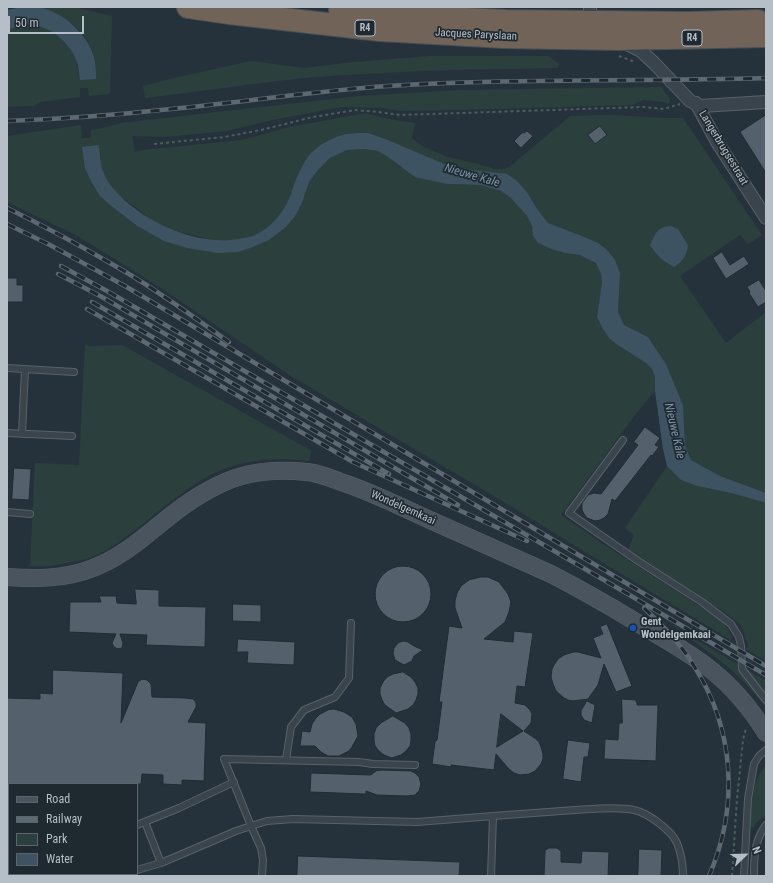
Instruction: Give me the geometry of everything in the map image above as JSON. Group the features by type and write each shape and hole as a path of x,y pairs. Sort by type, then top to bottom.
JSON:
{"highway":[{"name":"Jacques Paryslaan","path":"188,7 380,30 504,37 619,47 661,39 766,36"},
{"name":"Jacques Paryslaan","path":"301,7 446,18 590,15 689,23 766,21"}],"main road":[{"name":"Wondelgemkaai","path":"7,577 46,578 66,576 93,568 109,561 126,550 145,537 182,507 213,487 232,479 270,471 307,472 323,475 357,487 551,574 580,589 665,639 700,662 723,680 747,706 748,723 758,733"}],"street":[{"name":"Langerbrugsestraat","path":"590,15 619,47 641,51 693,102 766,218"},
{"path":"654,63 650,54 650,49 661,39"},
{"path":"693,102 701,106 766,102"}],"lane":[{"path":"7,368 74,372"},
{"path":"22,434 25,369"},
{"path":"7,433 72,436"},
{"path":"623,440 569,513 638,561 702,602 731,624 740,642 742,669 766,700"},
{"path":"7,512 30,514"},
{"path":"286,760 291,727 295,721 304,710 335,697 350,678 351,623"},
{"path":"744,876 748,799 754,764 759,756 766,750"},
{"path":"262,876 263,860 261,848 224,759 359,762 372,764 415,765"},
{"path":"138,825 179,808 234,782"},
{"path":"138,870 161,863 236,831 267,821 293,819 417,822 621,808 634,810 644,814 661,825 676,842 681,855 683,876"},
{"path":"491,876 493,816"},
{"path":"145,822 161,863"},
{"path":"754,876 755,848 758,837 766,825"}],"path":[{"path":"619,47 639,63"},
{"path":"154,144 224,137 261,130 313,117 355,110 400,115 643,107 664,109 693,102"},
{"path":"732,876 742,747 748,723 758,733"}],"green space":[{"path":"38,7 74,7 112,16 110,94 89,96 88,88 80,88 80,97 40,102 34,106 7,107 7,30 14,27 31,25 42,27 54,33 72,50 77,61 80,80 96,78 96,64 94,56 86,38 73,24 56,14"},
{"path":"431,56 548,56 559,64 557,68 431,71 305,78 145,98 143,86 251,61 305,68 354,62"},
{"path":"661,87 670,99 669,104 665,102 643,100 632,105 400,111 381,108 341,107 277,119 227,131 165,137 132,136 135,152 142,150 242,140 290,127 366,113 415,123 412,138 422,146 447,157 495,169 504,169 512,165 570,116 611,115 683,118 762,235 748,244 740,235 680,276 726,343 766,312 766,493 720,476 691,460 685,445 683,405 666,364 648,337 624,325 618,312 620,273 615,260 577,234 548,223 537,209 527,192 517,181 449,166 388,140 368,133 357,133 336,137 313,151 295,180 290,198 284,211 257,235 234,240 212,240 172,230 154,221 119,195 108,182 103,173 99,145 100,196 136,226 164,241 253,247 269,240 286,227 302,203 309,182 318,170 330,158 347,150 364,149 378,151 399,166 447,184 481,185 501,191 511,198 527,216 532,226 533,236 538,243 565,253 580,255 596,263 601,274 602,282 597,317 609,338 646,363 652,369 655,377 655,391 638,411 561,515 603,544 720,619 732,637 731,640 504,502 291,376 158,286 76,235 7,202 7,136 81,125 82,138 91,138 91,130 121,123 358,96 462,90"},
{"path":"85,344 90,346 122,345 312,451 309,461 284,459 259,460 246,462 222,470 182,493 128,536 99,554 83,560 57,565 30,566 35,463 79,465"},
{"path":"667,466 681,480 697,486 731,493 766,503 766,661 746,649 748,645 741,625 726,613 628,550 634,535 625,528"},
{"path":"673,626 766,681 766,708 750,688 731,670"},
{"path":"766,766 766,815 752,828 750,822 755,785 761,771"}],"water":[{"path":"38,7 56,13 80,32 91,48 96,65 96,79 80,80 78,64 74,55 66,43 55,33 34,25 20,26 7,30 7,10"},
{"name":"Nieuwe Kale","path":"368,133 388,140 449,166 507,174 517,181 527,192 537,209 548,223 598,243 607,250 615,260 620,273 618,312 624,325 648,337 666,364 683,405 685,445 691,460 720,476 766,493 766,503 731,493 697,486 681,480 667,466 663,449 655,391 655,377 652,369 646,363 616,344 609,338 602,327 597,317 602,282 601,274 596,263 580,255 551,249 538,243 533,236 532,226 527,216 511,198 501,191 481,185 447,184 415,177 378,151 364,149 347,150 330,158 318,170 309,182 302,203 295,216 286,227 269,240 253,247 238,252 218,253 187,248 164,241 137,226 110,205 100,196 91,181 85,168 82,147 99,145 100,160 106,179 120,196 151,219 188,235 207,239 225,240 252,236 267,228 280,214 286,204 299,172 311,153 327,141 341,135"},
{"path":"671,226 678,229 688,245 684,258 674,267 660,258 650,245 660,229"}],"building":[{"path":"766,115 766,173 740,132"},
{"path":"600,126 607,135 595,144 588,135"},
{"path":"527,131 533,136 521,148 514,141 523,132 524,133"},
{"path":"722,252 730,265 744,256 749,264 726,279 713,258"},
{"path":"7,278 17,278 17,285 23,285 23,302 7,302"},
{"path":"759,280 766,291 766,302 758,307 747,287"},
{"path":"645,427 660,438 655,445 659,447 615,501 612,499 608,514 604,518 595,521 587,518 582,510 582,503 588,495 594,493 601,494 638,445 634,442"},
{"path":"14,468 31,469 29,500 12,499"},
{"path":"403,566 414,568 423,574 429,583 431,594 429,605 423,614 414,620 403,622 392,620 383,614 377,605 375,594 377,583 383,574 392,568"},
{"path":"488,577 499,582 508,594 511,602 505,622 484,639 513,642 514,631 533,633 525,687 517,686 515,703 525,705 530,710 532,714 531,723 524,731 539,742 543,754 541,764 535,771 529,774 520,775 514,773 496,754 494,770 432,764 442,702 439,702 449,626 462,628 455,608 455,601 461,586 469,580","holes":["501,714 523,731 497,747"]},
{"path":"135,589 159,590 159,606 206,607 205,647 146,645 147,635 120,634 123,643 122,648 118,649 114,647 112,643 116,634 69,632 70,602 101,602 99,596 116,596 117,603 136,604"},
{"path":"233,604 261,605 261,622 233,621"},
{"path":"607,624 632,686 616,692 604,664 598,685 588,699 573,701 564,698 556,691 553,684 551,677 554,665 558,659 573,652 601,658 593,638 603,634 600,627"},
{"path":"238,639 295,642 294,665 247,663 248,652 237,652"},
{"path":"404,641 423,650 414,656 412,661 404,665 395,660 393,653 394,648 398,643"},
{"path":"53,670 123,673 121,723 138,682 142,679 147,680 151,684 152,697 193,699 196,703 196,707 188,722 206,723 204,781 182,780 182,785 163,784 163,775 142,774 141,784 7,784 7,698 40,699 40,693 52,694"},
{"path":"403,672 411,677 415,682 418,688 418,694 413,705 408,709 396,713 385,705 380,694 380,688 387,677"},
{"path":"622,699 636,700 637,705 658,705 656,761 604,759 605,739 618,740 619,723 622,723"},
{"path":"587,701 595,705 592,723 584,720 581,715 581,711"},
{"path":"334,709 344,712 352,717 356,724 358,736 349,751 339,756 328,756 315,746 300,746 302,731 310,732 312,724 320,714"},
{"path":"393,716 405,723 409,728 411,741 410,746 406,751 401,755 392,758 384,755 375,746 374,734 376,728 381,723"},
{"path":"568,740 590,743 588,757 584,757 581,782 563,779"},
{"path":"376,771 411,771 415,773 419,777 421,784 419,791 415,795 407,796 377,795 366,791 366,794 310,792 311,773 371,775"},
{"path":"549,848 557,848 561,851 561,862 581,863 582,851 609,852 608,876 544,876 545,851"},
{"path":"639,849 662,850 661,876 638,876"},
{"path":"298,856 460,862 459,876 297,876"}],"railway":[{"path":"7,121 130,113 388,86 482,82 766,78"},
{"path":"7,208 90,251 146,284 229,342"},
{"path":"7,224 50,245 125,286 766,666"},
{"path":"61,266 107,291 766,675"},
{"path":"58,274 102,297 458,505"},
{"path":"92,302 389,474"},
{"path":"87,309 353,462 527,541"},
{"path":"644,608 671,636 694,666 708,691 718,716 725,742 728,769 728,796 725,823 719,850 709,876"}],"place":[{"name":"Gent Wondelgemkaai","path":"633,628"}]}
